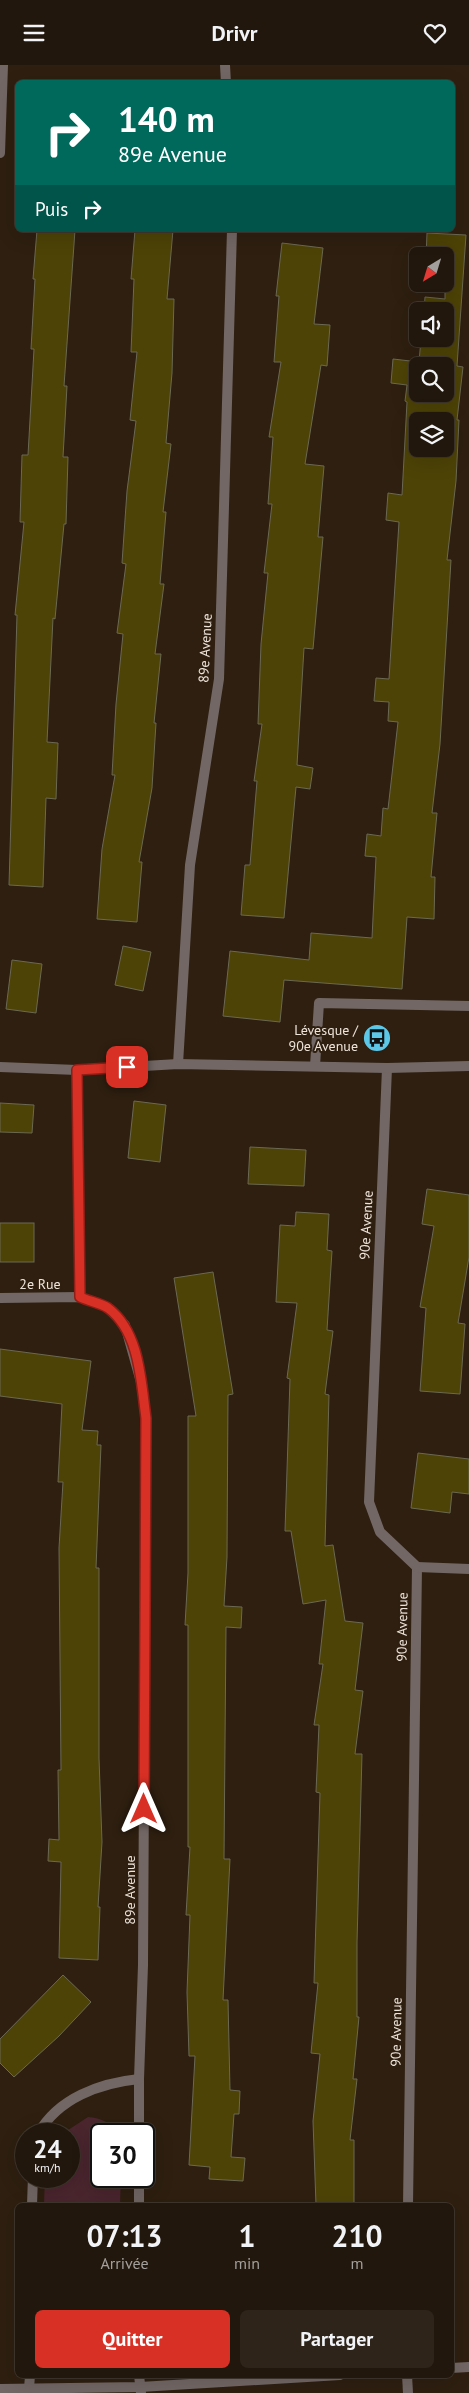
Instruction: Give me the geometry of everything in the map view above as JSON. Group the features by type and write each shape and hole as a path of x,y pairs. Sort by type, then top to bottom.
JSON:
{"street":[{"path":"0,153 3,65"},
{"path":"225,65 226,80"},
{"name":"89e Avenue","path":"178,1064 190,865 219,679 232,232"},
{"path":"315,1067 319,1003 469,1007"},
{"path":"0,1067 77,1070 178,1064 387,1069 469,1066"},
{"name":"90e Avenue","path":"387,1069 369,1502 380,1532 417,1567 408,2203"},
{"path":"77,1070 80,1297"},
{"name":"89e Avenue","path":"80,1297 107,1307 126,1325 141,1381 146,1418 143,1983 139,2079 140,2123"},
{"name":"2e Rue","path":"0,1298 80,1297"},
{"path":"417,1567 469,1569"},
{"path":"46,2123 54,2113 72,2099 98,2087 139,2079"},
{"path":"32,2203 33,2188"},
{"path":"139,2188 139,2203"},
{"path":"454,2368 469,2367"},
{"path":"30,2378 30,2389"},
{"path":"0,2389 140,2390 300,2378"},
{"path":"407,2378 408,2393"}],"shaded area":[{"path":"88,2117 107,2123 90,2123 90,2188 121,2188 120,2203 44,2203 45,2188 80,2188 79,2123"}],"building":[{"path":"37,232 75,232 64,386 67,386 63,457 68,457 66,524 64,524 55,619 53,618 47,742 58,743 56,799 46,798 43,887 9,885 17,615 15,615 24,522 20,522 22,455 28,455 34,349 31,349 35,279 33,279"},
{"path":"135,232 173,232 167,299 174,299 172,373 166,443 171,444 163,512 166,512 160,584 164,584 155,654 161,654 154,723 156,723 152,788 139,862 142,862 137,922 97,919 102,849 115,775 112,775 116,704 123,634 117,633 126,564 122,563 127,491 136,421 130,420 137,352 131,352 134,279 131,279"},
{"path":"427,233 466,235 457,366 463,367 457,420 459,420 456,481 447,560 451,560 440,744 432,813 437,813 431,877 435,877 434,919 407,917 402,989 284,980 280,1022 223,1016 230,951 309,960 311,933 372,938 376,857 365,856 367,834 381,836 383,808 388,809 398,722 388,721 389,702 374,701 376,678 389,679 399,522 386,520 388,493 402,495 407,385 391,383 393,359 409,361 409,402 454,402 454,357 419,357 420,347 454,347 454,302 425,302 425,297 445,299 445,293 454,293 454,247 426,247"},
{"path":"282,243 323,248 314,324 330,325 327,366 321,365 305,464 324,466 318,537 323,537 313,649 304,648 297,765 313,768 310,789 296,787 284,918 241,915 245,865 250,865 257,781 254,781 262,724 258,724 261,644 268,573 264,573 272,504 268,504 273,437 269,437 281,362 274,362 279,296 276,296"},
{"path":"123,946 151,952 143,991 115,985"},
{"path":"12,960 42,964 36,1013 6,1009"},
{"path":"134,1101 166,1105 160,1162 128,1158"},
{"path":"0,1103 34,1105 32,1133 0,1132"},
{"path":"250,1147 306,1150 304,1186 248,1184"},
{"path":"427,1189 469,1195 469,1257 458,1323 465,1324 460,1394 420,1391 426,1308 420,1307 434,1226 422,1224"},
{"path":"296,1212 329,1214 327,1250 332,1251 327,1330 333,1331 325,1394 329,1395 325,1546 333,1545 345,1621 363,1623 355,1690 363,1691 355,1754 362,1754 357,1943 357,2017 359,2017 353,2079 357,2079 350,2140 354,2140 354,2203 316,2203 313,2121 320,2054 311,2053 318,1983 314,1983 320,1793 316,1792 319,1725 314,1725 323,1664 319,1664 326,1600 303,1604 291,1531 285,1531 290,1379 287,1378 297,1303 276,1302 280,1225 295,1226"},
{"path":"0,1223 34,1223 34,1262 0,1262"},
{"path":"213,1272 233,1394 228,1395 227,1557 224,1606 242,1607 241,1628 226,1627 224,1859 230,1859 223,2000 228,2000 230,2090 240,2091 239,2114 234,2114 231,2157 245,2158 243,2181 209,2179 210,2167 189,2165 195,2056 189,2056 187,1992 190,1915 186,1915 190,1847 188,1847 188,1625 185,1625 188,1573 188,1416 196,1416 174,1278"},
{"path":"0,1349 91,1361 82,1430 98,1431 97,1445 101,1445 96,1568 99,1568 99,1758 102,1842 98,1907 100,1907 98,1960 59,1958 61,1862 48,1861 49,1839 59,1840 58,1770 61,1770 59,1548 63,1482 58,1482 62,1404 0,1396"},
{"path":"418,1453 469,1459 469,1494 452,1492 450,1513 411,1508"},
{"path":"63,1975 91,2002 59,2036 14,2077 0,2063 0,2039"}],"place":[{"name":"Lévesque / 90e Avenue","path":"377,1038"}],"route":[{"path":"127,1067 77,1070 80,1297 107,1307 126,1325 141,1381 146,1418 144,1809"}]}
